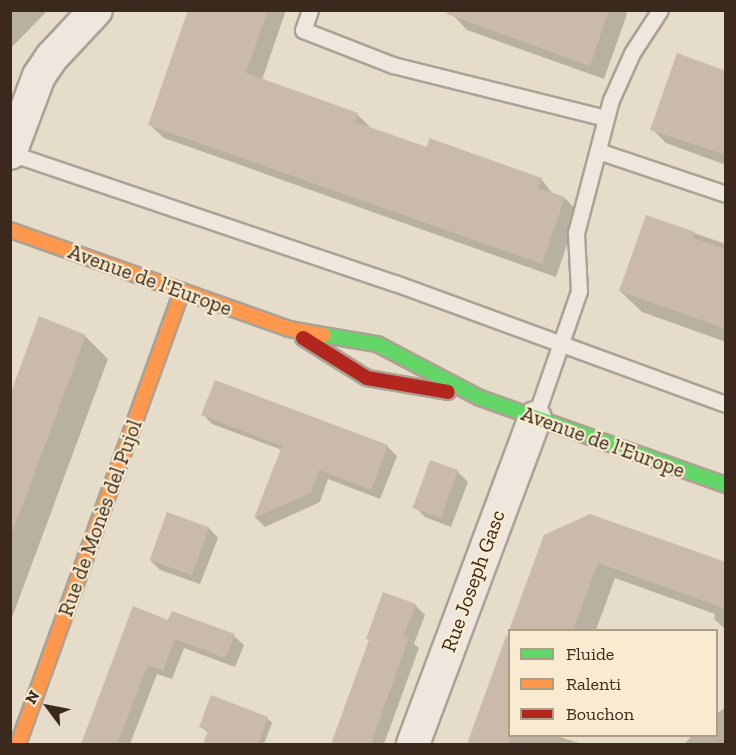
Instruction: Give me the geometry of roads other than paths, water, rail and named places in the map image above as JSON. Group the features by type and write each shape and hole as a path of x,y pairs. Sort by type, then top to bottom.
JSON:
{"street":[{"path":"10,153 39,76 52,57 96,10"},
{"name":"Avenue de l'Europe","path":"10,230 289,329 377,344 480,398 726,486"},
{"name":"Rue de Monès del Pujol","path":"18,744 182,291"},
{"name":"Avenue de l'Europe","path":"289,329 367,378 480,398"},
{"name":"Rue Joseph Gasc","path":"413,744 535,418"}],"lane":[{"path":"310,10 303,30 393,65 606,118"},
{"path":"535,418 559,343 579,291 576,233 610,100 632,53 660,10"},
{"path":"598,151 726,195"},
{"path":"10,153 383,279 726,404"}]}
